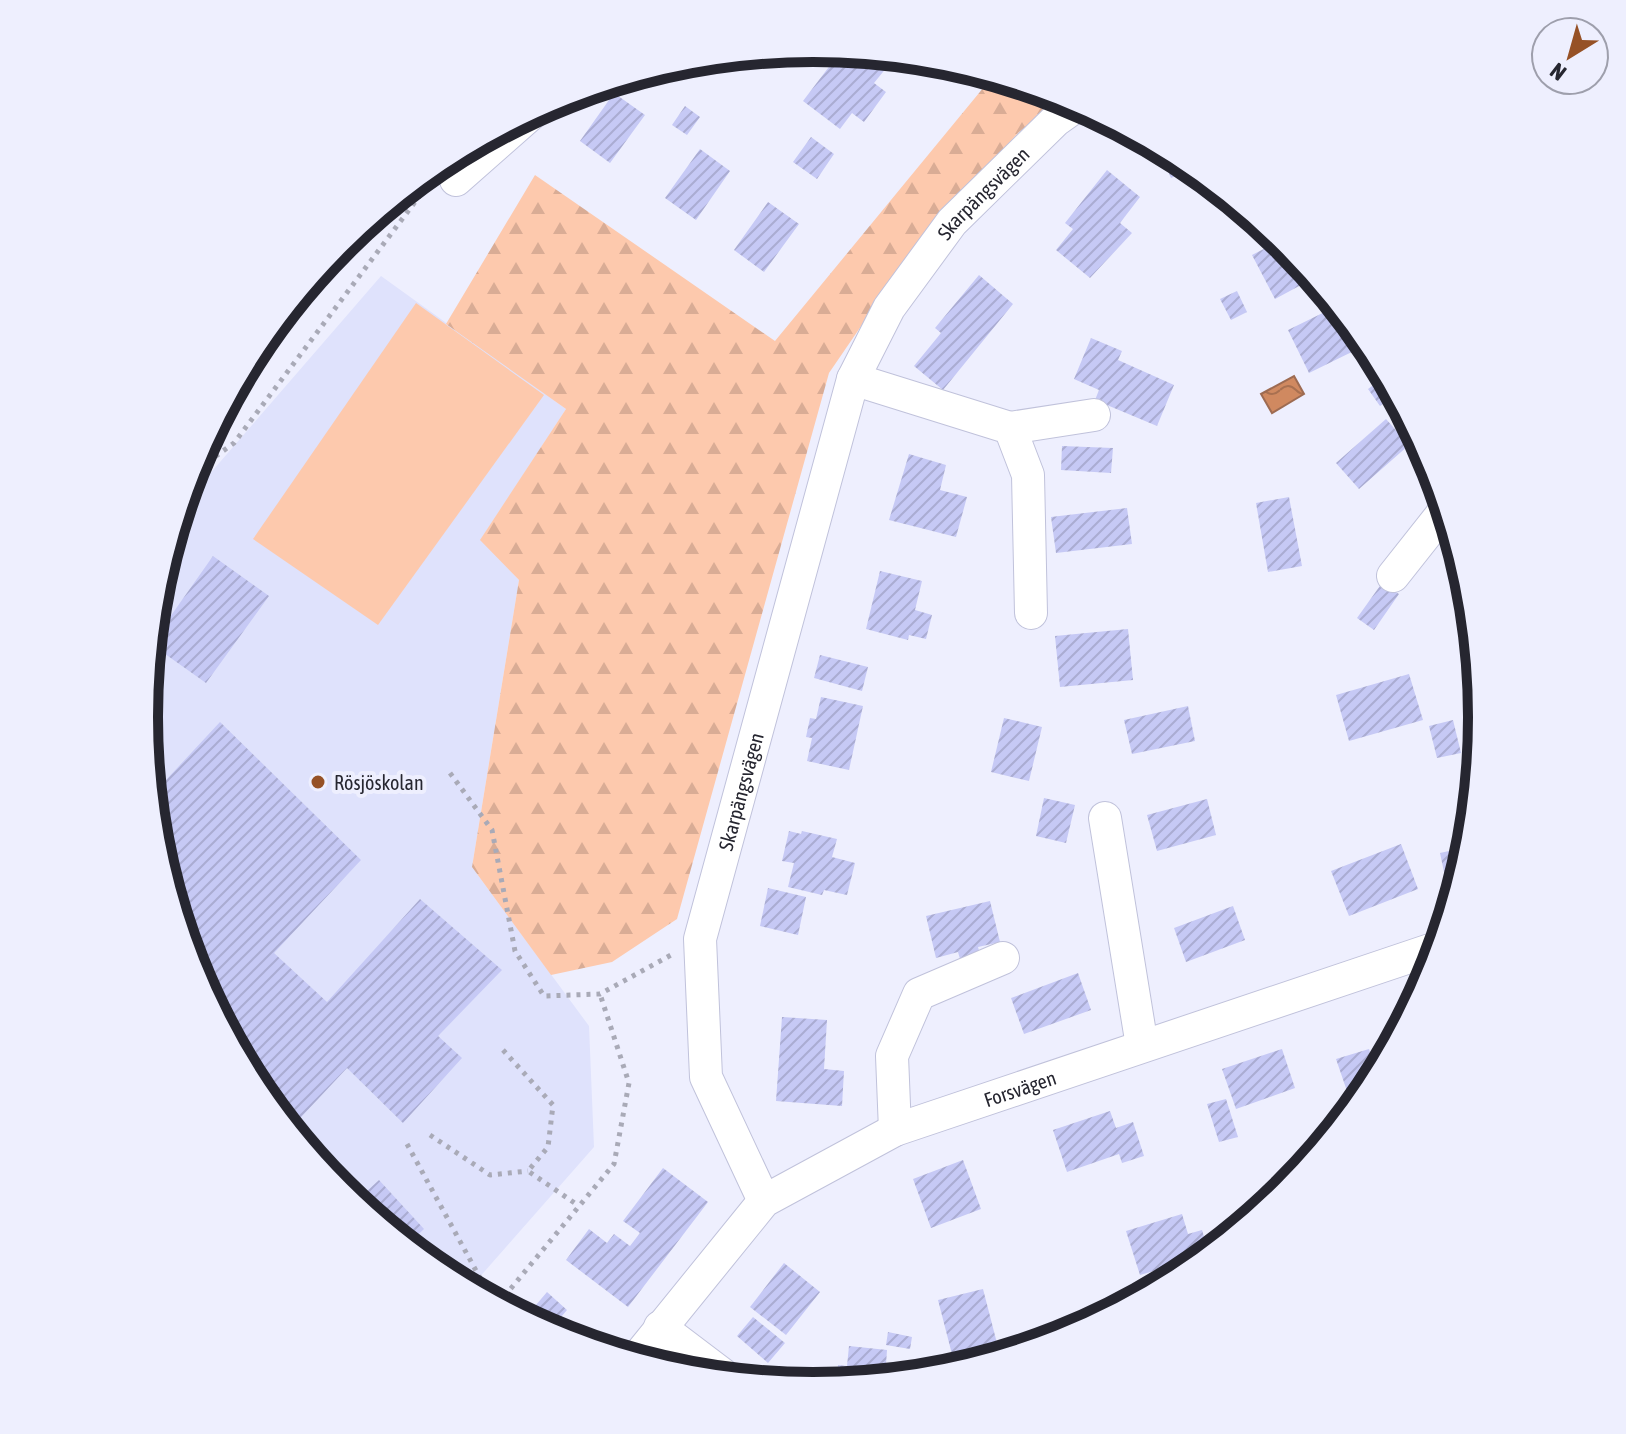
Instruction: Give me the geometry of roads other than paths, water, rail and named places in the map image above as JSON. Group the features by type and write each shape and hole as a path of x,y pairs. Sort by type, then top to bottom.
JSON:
{"street":[{"name":"Skarpängsvägen","path":"764,1201 706,1077 700,939 853,379 889,308 952,222 1066,113"},
{"path":"456,180 496,144"},
{"path":"853,379 1010,428 1094,415"},
{"path":"1010,428 1028,475 1031,613"},
{"path":"1393,576 1437,520"},
{"path":"1105,818 1142,1046"},
{"name":"Forsvägen","path":"643,1350 764,1201 895,1130 1424,952"},
{"path":"895,1130 892,1056 919,994 1003,958"},
{"path":"660,1327 707,1363"}],"water":[{"path":"1294,376 1304,394 1272,413 1261,394"}],"place":[{"name":"Rösjöskolan","path":"318,782"}]}
